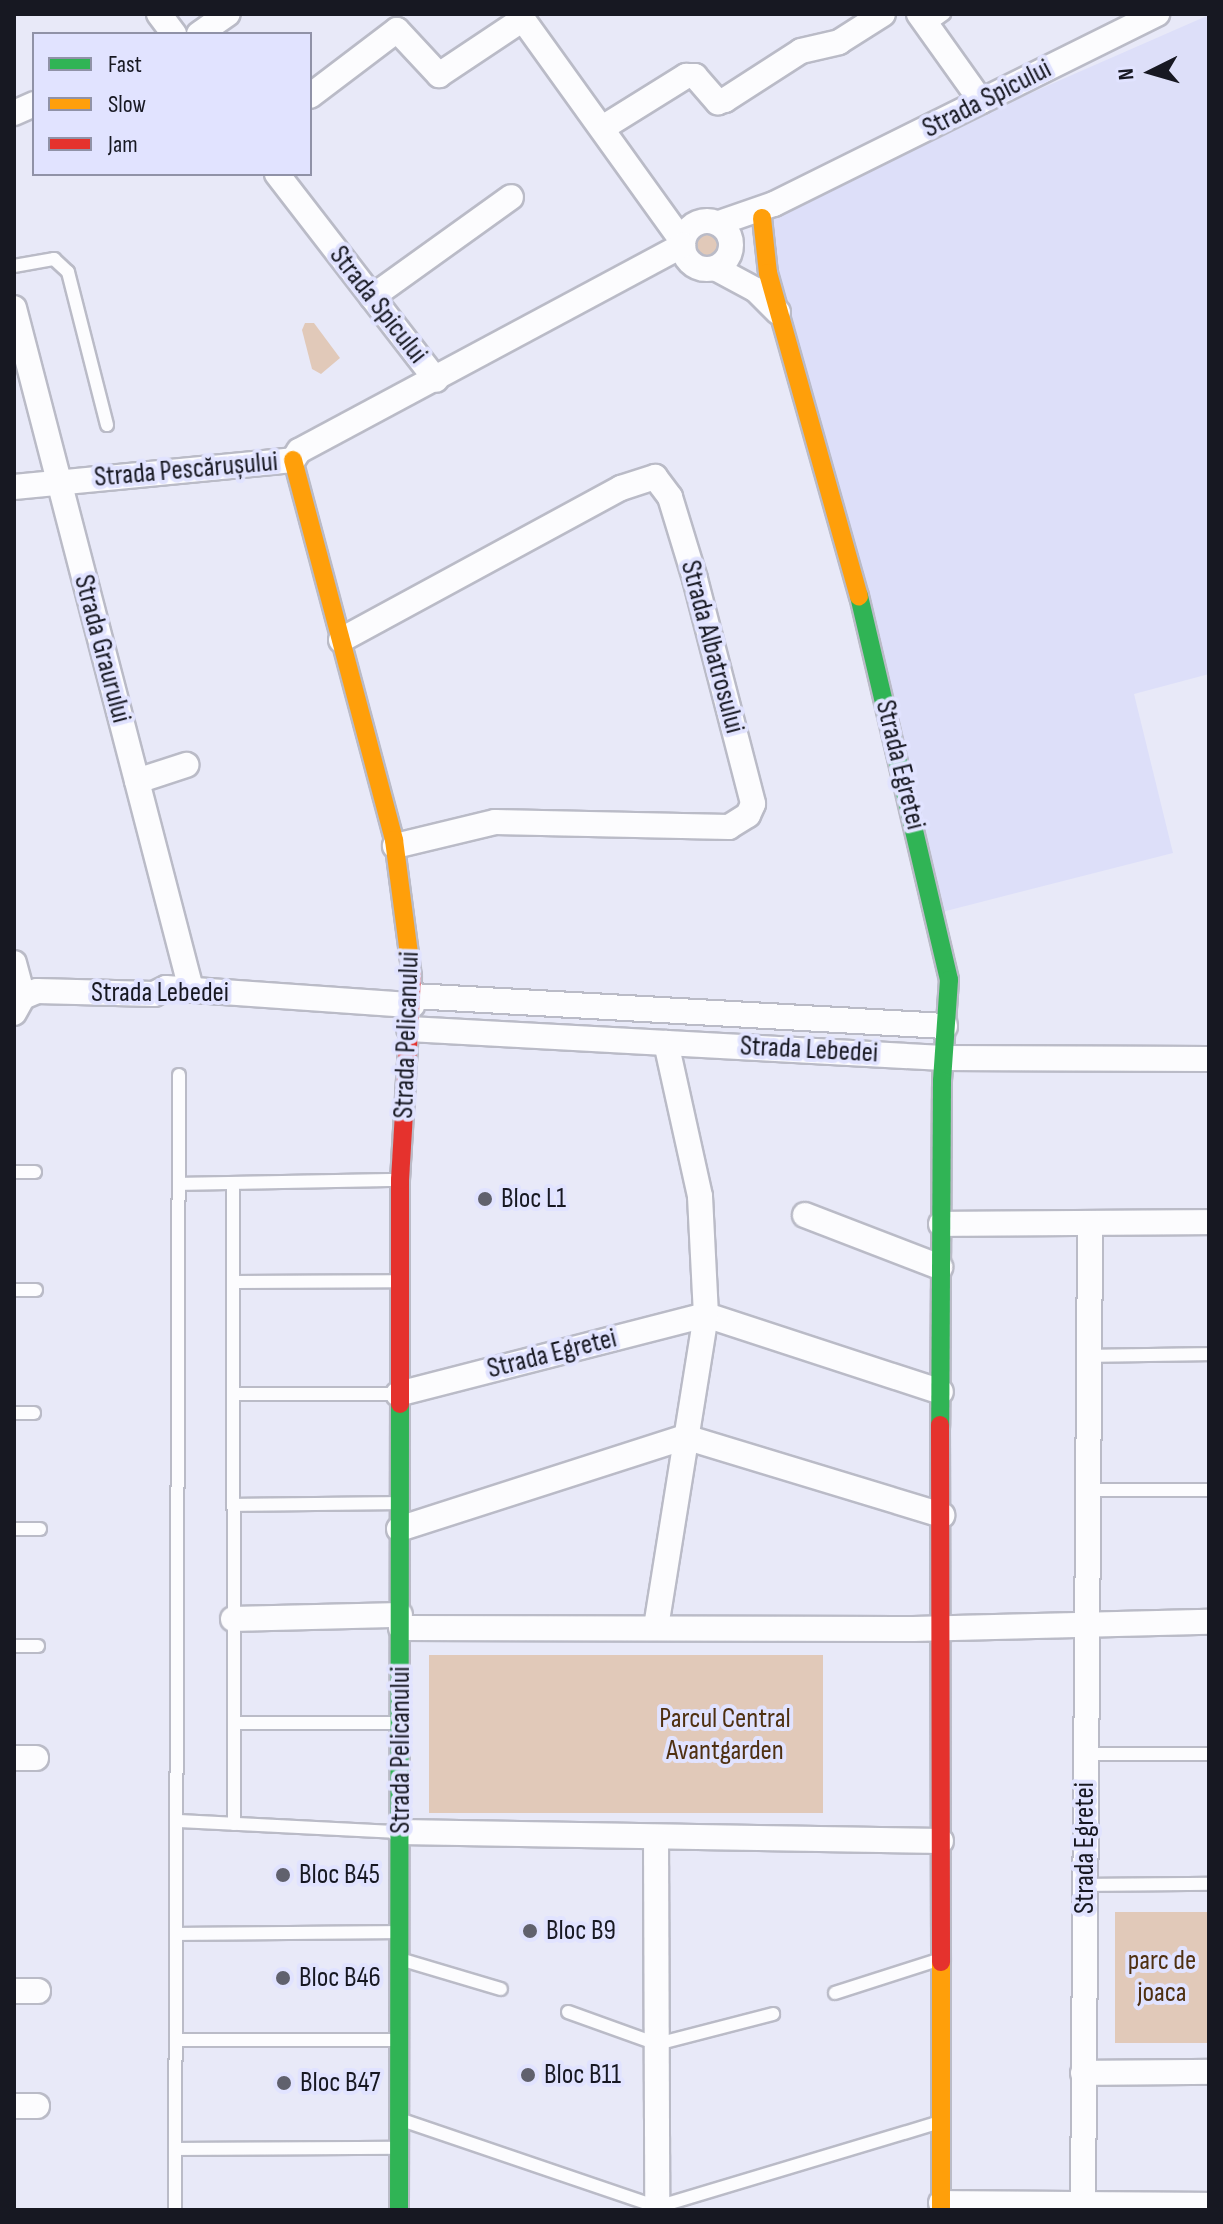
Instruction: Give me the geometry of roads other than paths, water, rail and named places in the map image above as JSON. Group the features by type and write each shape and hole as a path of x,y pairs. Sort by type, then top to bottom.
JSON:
{"street":[{"path":"159,14 172,32"},
{"path":"202,32 228,14"},
{"path":"604,127 686,76 695,76 718,102 725,100 801,51 839,42 883,14"},
{"name":"Strada Spicului","path":"721,233 1157,14"},
{"path":"312,94 391,22 432,68 445,74 521,17 666,211 688,255 756,290 781,315"},
{"path":"930,18 981,101"},
{"name":"Strada Spicului","path":"279,176 436,380 688,255"},
{"path":"372,297 511,197"},
{"path":"666,211 721,233 768,273"},
{"path":"768,211 768,273"},
{"path":"688,255 690,228 721,233"},
{"path":"688,255 727,260 721,233"},
{"name":"Strada Egretei","path":"768,273 931,886 949,980 943,1058 940,1267 941,2206 1209,2205"},
{"name":"Strada Graurului","path":"14,308 191,989"},
{"name":"Strada Pescărușului","path":"14,487 293,460 299,451 436,380"},
{"name":"Strada Pelicanului","path":"293,460 395,846 410,930 411,1010 400,1180 398,1394 401,1622 399,2210"},
{"name":"Strada Albatrosului","path":"341,640 621,488 655,477 670,497 695,579 753,804 748,815 729,827 495,822 395,846"},
{"path":"137,781 186,765"},
{"path":"14,963 18,1005"},
{"name":"Strada Lebedei","path":"18,1005 37,991 154,994 166,988 191,989 411,1010 666,1043 943,1058 1209,1059"},
{"name":"Strada Lebedei","path":"411,1010 945,1026"},
{"path":"656,1627 706,1315 700,1196 666,1043"},
{"path":"805,1215 940,1267"},
{"path":"941,1224 1209,1222"},
{"name":"Strada Egretei","path":"1083,2207 1090,1223"},
{"path":"706,1315 941,1392"},
{"name":"Strada Egretei","path":"398,1394 706,1315"},
{"path":"399,1529 685,1437 942,1515"},
{"path":"233,1619 656,1627 1209,1622"},
{"path":"400,1832 941,1841"},
{"path":"656,1838 657,2208"},
{"path":"1083,2073 1209,2072"}],"lane":[{"path":"14,266 54,259 68,272 107,425"},
{"path":"175,2210 179,1821 179,1075"},
{"path":"14,1172 35,1172"},
{"path":"181,1184 400,1180"},
{"path":"233,1183 234,1824"},
{"path":"233,1282 400,1281"},
{"path":"14,1290 36,1290"},
{"path":"1088,1356 1209,1354"},
{"path":"233,1394 398,1394"},
{"path":"14,1413 34,1413"},
{"path":"1087,1490 1209,1490"},
{"path":"233,1505 399,1503"},
{"path":"14,1529 40,1529"},
{"path":"14,1646 38,1646"},
{"path":"234,1723 401,1723"},
{"path":"1086,1754 1209,1754"},
{"path":"179,1821 400,1832"},
{"path":"1085,1885 1209,1884"},
{"path":"178,1934 400,1932"},
{"path":"400,1959 501,1989"},
{"path":"835,1993 941,1959"},
{"path":"568,2012 657,2044 773,2014"},
{"path":"177,2040 399,2040"},
{"path":"399,2119 657,2208 941,2122"},
{"path":"176,2149 399,2148"}],"place":[{"name":"Bloc L1","path":"485,1199"},
{"name":"Bloc B45","path":"283,1875"},
{"name":"Bloc B9","path":"530,1931"},
{"name":"Bloc B46","path":"283,1978"},
{"name":"Bloc B11","path":"528,2075"},
{"name":"Bloc B47","path":"284,2083"}],"park label":[{"name":"Parcul Central Avantgarden","path":"725,1735"},
{"name":"parc de joaca","path":"1162,1977"}]}
